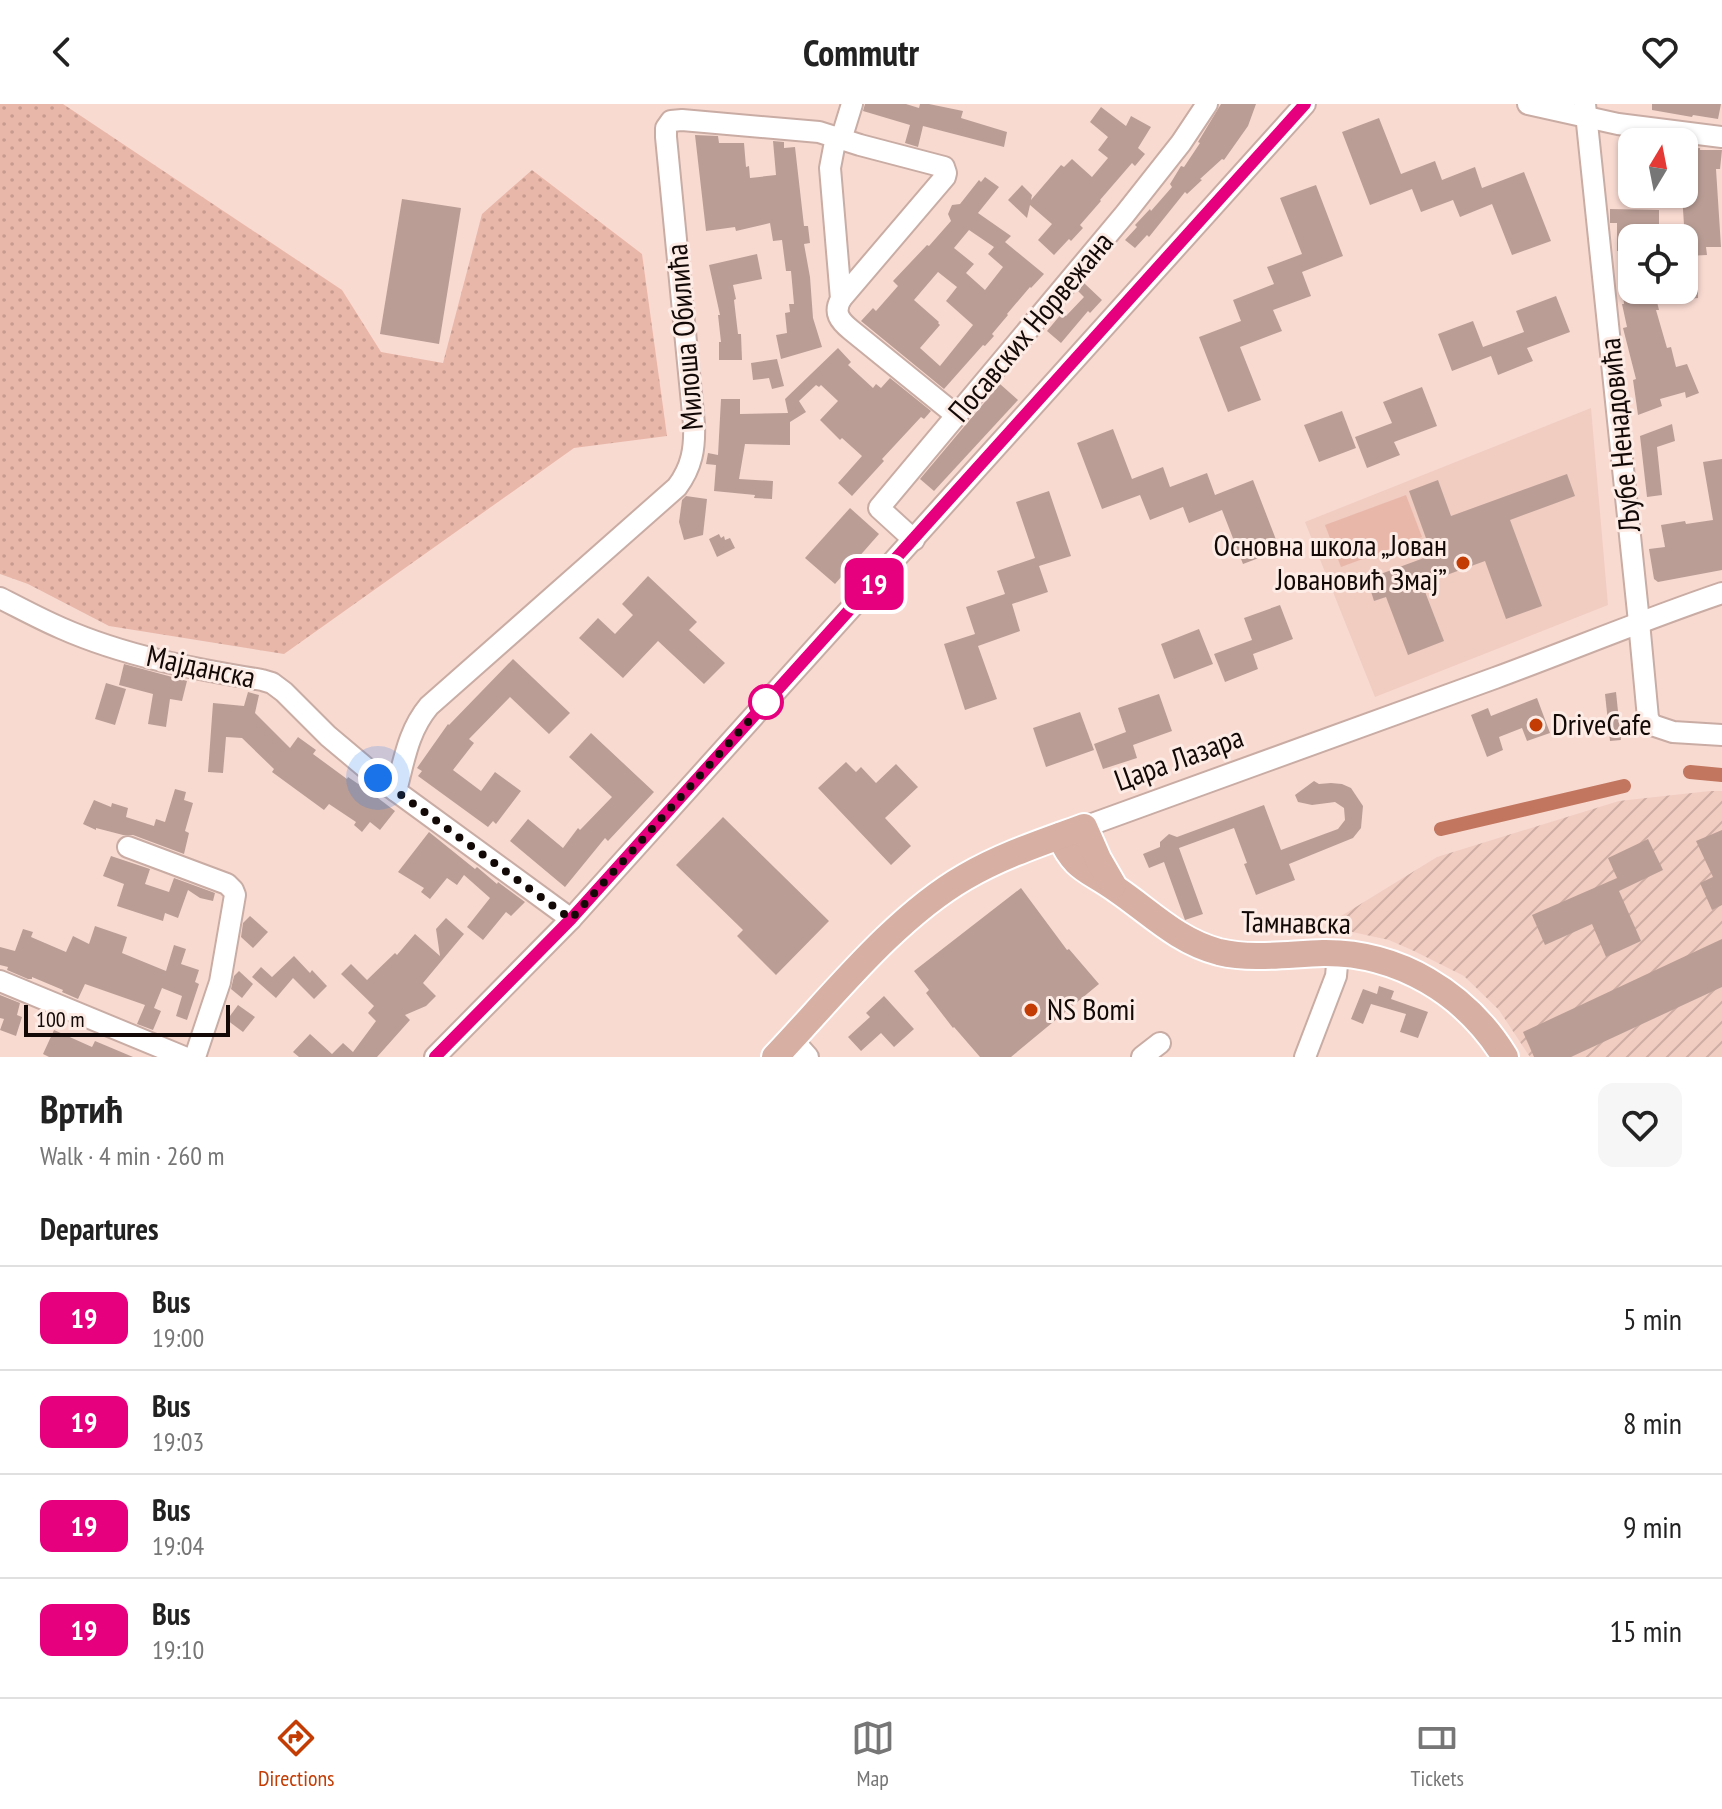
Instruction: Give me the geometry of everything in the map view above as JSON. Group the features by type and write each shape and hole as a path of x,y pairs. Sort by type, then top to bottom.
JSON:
{"main road":[{"name":"Тамнавска","path":"1072,832 1098,859 1116,889 1178,935 1218,952 1239,956 1338,953 1361,955 1404,968 1452,996 1473,1015 1505,1057"},
{"name":"Цара Лазара","path":"792,1051 877,948 940,893 1001,858 1072,832"}],"street":[{"path":"841,299 830,168 831,156 848,121 852,104"},
{"name":"Посавских Норвежана","path":"914,540 879,508 1125,214 1181,143 1207,104"},
{"path":"435,1057 571,919 1305,104"},
{"path":"1528,104 1586,111 1618,124 1722,137"},
{"name":"Љубе Ненадовића","path":"1586,111 1648,718 1652,725 1673,732 1722,735"},
{"name":"Милоша Обилића","path":"396,791 411,731 419,717 677,487 689,468 694,454 695,433 666,128 671,121 682,120 810,130 839,138"},
{"path":"839,138 944,167 946,173 841,299 837,310 840,320 957,416"},
{"name":"Цара Лазара","path":"1072,832 1722,593"},
{"name":"Мајданска","path":"5,607 101,643 187,667 272,683 355,760 571,919"},
{"path":"128,847 227,884 235,895 220,982 195,1057"},
{"path":"1305,1057 1336,976 1338,953"},
{"path":"0,981 184,1057"},
{"path":"1142,1057 1160,1043"}],"shaded area":[{"path":"0,104 63,104 342,290 381,352 443,363 482,214 532,170 642,254 667,436 574,448 284,654 109,626 28,584 0,574"},
{"name":"Основна школа „Јован Јовановић Змај”","path":"1591,408 1608,605 1375,697 1305,522"},
{"path":"1406,495 1422,537 1341,567 1325,525"},
{"path":"1722,791 1722,1057 1530,1057 1499,1010 1464,976 1389,940 1325,926 1437,857 1619,801"}],"building":[{"path":"865,104 906,104 919,108 920,104 929,104 963,111 961,118 1007,132 1004,147 923,126 918,147 905,143 910,125 863,111"},
{"path":"1221,104 1256,104 1248,126 1224,160 1187,194 1185,192 1149,237 1147,235 1135,248 1125,240 1137,227 1135,225 1172,187 1170,184 1200,143"},
{"path":"1652,104 1721,104 1718,119 1652,110"},
{"path":"1101,107 1126,126 1131,116 1151,127 1138,148 1145,154 1135,166 1132,163 1080,225 1083,228 1054,255 1038,240 1052,224 1030,205 1027,218 1008,200 1022,185 1032,195 1031,200 1061,165 1064,167 1072,159 1092,177 1108,158 1098,150 1108,137 1090,122"},
{"path":"1379,118 1401,174 1435,161 1442,180 1475,167 1482,188 1524,172 1551,241 1512,255 1492,204 1460,217 1453,200 1421,212 1412,189 1370,205 1342,132"},
{"path":"695,135 718,136 719,143 744,143 750,178 776,175 773,141 784,142 784,148 795,147 804,226 808,226 810,243 804,244 813,318 822,347 781,359 776,335 787,333 785,313 790,312 789,304 794,304 791,271 786,271 782,240 773,241 770,223 736,231 735,227 706,231"},
{"path":"1698,148 1722,150 1720,169 1716,169 1721,247 1706,247 1707,255 1698,255 1698,224 1684,224 1683,208 1698,208"},
{"path":"985,177 999,187 978,213 1011,236 1005,242 1044,274 1007,314 992,334 994,336 944,389 861,321 873,308 876,311 898,286 893,281 951,221 948,214 952,205 960,204 979,180 981,182","holes":["969,230 994,247 988,254 1003,267 985,290 966,273 974,264 954,248","938,272 957,287 946,301 973,325 940,366 920,348 940,325 939,322 914,300"]},
{"path":"1316,185 1343,256 1302,272 1311,296 1273,310 1282,331 1240,347 1261,400 1228,412 1199,337 1241,321 1233,300 1274,284 1267,267 1302,254 1280,198"},
{"path":"402,199 461,208 439,344 380,334"},
{"path":"1610,209 1659,210 1659,224 1618,224 1618,251 1617,223 1610,223"},
{"path":"757,254 762,279 733,285 742,360 719,360 720,315 709,265"},
{"path":"1084,283 1102,300 1090,313 1088,311 1061,343 1047,331 1062,313 1066,316 1084,297 1078,291"},
{"path":"1556,296 1570,332 1527,348 1533,361 1498,375 1491,356 1452,371 1438,334 1473,321 1483,347 1524,332 1516,311"},
{"path":"1622,304 1658,304 1659,310 1656,310 1667,348 1671,347 1676,367 1687,364 1699,393 1686,398 1685,392 1660,399 1662,406 1638,415 1633,380 1636,379 1623,328 1627,327"},
{"path":"838,348 851,362 848,365 873,388 876,384 881,388 890,378 931,411 924,419 921,417 852,496 838,483 862,456 820,420 838,401 821,385 816,385 799,401 806,412 790,422 790,445 745,444 739,479 773,481 772,499 714,491 716,465 706,464 708,453 718,455 721,399 740,399 740,414 788,413 785,399"},
{"path":"777,359 784,386 772,389 769,378 753,380 751,363"},
{"path":"1000,384 1018,400 934,491 920,479"},
{"path":"1422,387 1437,426 1394,442 1400,455 1367,468 1355,437 1392,423 1383,402"},
{"path":"1342,411 1356,448 1319,462 1304,425"},
{"path":"1672,424 1675,441 1657,447 1662,495 1647,497 1640,436"},
{"path":"1113,429 1132,479 1163,467 1170,487 1207,473 1215,495 1253,480 1280,550 1243,564 1222,510 1189,523 1183,507 1150,520 1140,495 1102,509 1077,443"},
{"path":"1722,459 1722,570 1658,582 1654,579 1649,549 1665,547 1661,525 1713,520 1703,462"},
{"path":"1567,474 1575,496 1510,520 1542,606 1506,619 1485,561 1422,584 1444,641 1408,655 1386,597 1374,601 1367,579 1432,555 1409,491 1438,480 1451,516"},
{"path":"1049,491 1071,556 1039,566 1048,592 1012,604 1020,631 978,646 997,699 965,710 944,644 975,634 966,607 1005,594 997,571 1035,558 1016,502"},
{"path":"686,496 707,499 703,535 684,540 679,522 682,500"},
{"path":"850,508 879,534 835,584 805,558"},
{"path":"719,534 725,540 730,538 735,548 717,557 709,539"},
{"path":"648,576 697,622 689,630 725,663 704,684 658,641 623,678 579,638 598,618 615,634 633,615 622,604"},
{"path":"1280,605 1293,639 1253,654 1258,669 1225,682 1214,654 1252,640 1244,618"},
{"path":"1199,629 1213,664 1174,679 1161,644"},
{"path":"513,659 570,713 549,734 510,697 469,739 474,743 453,770 481,791 495,772 521,791 496,824 493,821 488,827 418,776 422,771 417,768 448,724"},
{"path":"124,664 187,681 182,701 170,699 166,727 148,724 153,694 119,685"},
{"path":"106,683 126,689 115,725 95,719"},
{"path":"248,692 259,695 255,713 290,748 298,737 316,750 313,754 395,811 380,830 370,822 362,832 354,825 356,822 329,804 324,810 272,772 274,769 242,738 226,737 223,773 208,772 213,703 244,706"},
{"path":"1616,692 1621,740 1610,741 1605,694"},
{"path":"1159,694 1172,731 1133,745 1137,758 1103,769 1094,744 1126,732 1118,708"},
{"path":"1537,698 1550,733 1527,741 1522,728 1499,737 1503,750 1487,757 1471,715 1488,708 1491,716"},
{"path":"1080,712 1094,750 1046,767 1033,728"},
{"path":"591,733 654,792 608,841 605,838 565,887 510,841 528,819 563,848 578,828 580,830 612,797 569,757"},
{"path":"846,762 856,772 861,767 876,783 896,764 918,787 885,818 911,846 891,865 818,788"},
{"path":"1314,781 1351,788 1363,806 1361,828 1353,838 1289,864 1295,880 1256,895 1234,828 1179,848 1203,914 1185,920 1164,862 1149,868 1143,854 1160,847 1160,842 1169,834 1177,837 1264,805 1281,850 1338,829 1345,820 1344,808 1335,802 1312,805 1298,802 1295,795"},
{"path":"175,789 186,792 184,800 193,803 185,831 189,833 184,854 133,835 96,830 83,824 94,800 111,807 112,803 128,808 126,817 154,826 156,819 165,822"},
{"path":"723,817 829,921 776,975 737,936 743,930 676,865"},
{"path":"1722,830 1722,905 1712,910 1700,883 1713,877 1696,841"},
{"path":"429,832 475,869 477,867 525,902 511,916 506,912 483,940 467,927 490,898 464,875 457,885 447,878 430,899 421,892 424,888 398,872"},
{"path":"1648,839 1663,870 1619,891 1641,941 1606,957 1592,924 1545,945 1532,915 1617,878 1608,858"},
{"path":"111,856 150,869 145,884 169,892 174,878 215,893 213,901 200,898 188,890 178,918 165,913 163,921 117,906 124,884 103,876"},
{"path":"1021,888 1067,950 1099,984 1011,1057 980,1057 926,993 929,990 914,971"},
{"path":"250,916 268,932 253,948 241,937 243,923"},
{"path":"446,918 464,934 423,983 436,996 426,1006 405,1015 410,1020 377,1057 299,1057 293,1052 310,1034 332,1054 343,1043 353,1052 376,1021 368,1013 374,1006 341,974 351,964 367,980 395,953 397,955 415,934 440,956 436,929"},
{"path":"95,926 127,937 122,953 166,971 174,945 186,949 181,964 199,970 195,982 199,984 187,1020 176,1016 182,996 162,988 154,1008 161,1011 153,1030 137,1024 145,1005 85,984 78,999 0,965 0,947 15,951 23,929 33,932 31,937 66,952 73,936 89,944"},
{"path":"1722,939 1722,987 1571,1057 1534,1057 1523,1032"},
{"path":"294,956 327,986 314,999 293,978 276,998 252,977 261,967 272,977"},
{"path":"239,971 253,984 242,998 231,989 234,976"},
{"path":"1379,986 1394,991 1391,999 1428,1012 1418,1038 1400,1032 1406,1014 1371,1004 1363,1024 1351,1019 1363,989 1377,994"},
{"path":"0,995 20,1003 17,1015 22,1017 16,1036 0,1030 4,1019 0,1018"},
{"path":"884,996 914,1029 894,1047 881,1033 861,1051 848,1037 870,1017 866,1013"},
{"path":"238,1005 255,1017 243,1032 227,1020"},
{"path":"54,1030 92,1047 95,1041 133,1057 49,1057 43,1054"}],"waterway":[{"path":"1690,772 1722,775"},
{"path":"1441,829 1624,786"}],"bus line":[{"name":"19","path":"435,1057 571,919 1305,104"}],"place":[{"name":"Основна школа „Јован Јовановић Змај”","path":"1463,563"},
{"name":"DriveCafe","path":"1536,725"},
{"name":"NS Bomi","path":"1031,1010"}],"route":[{"path":"378,778 571,919 766,702"}]}
